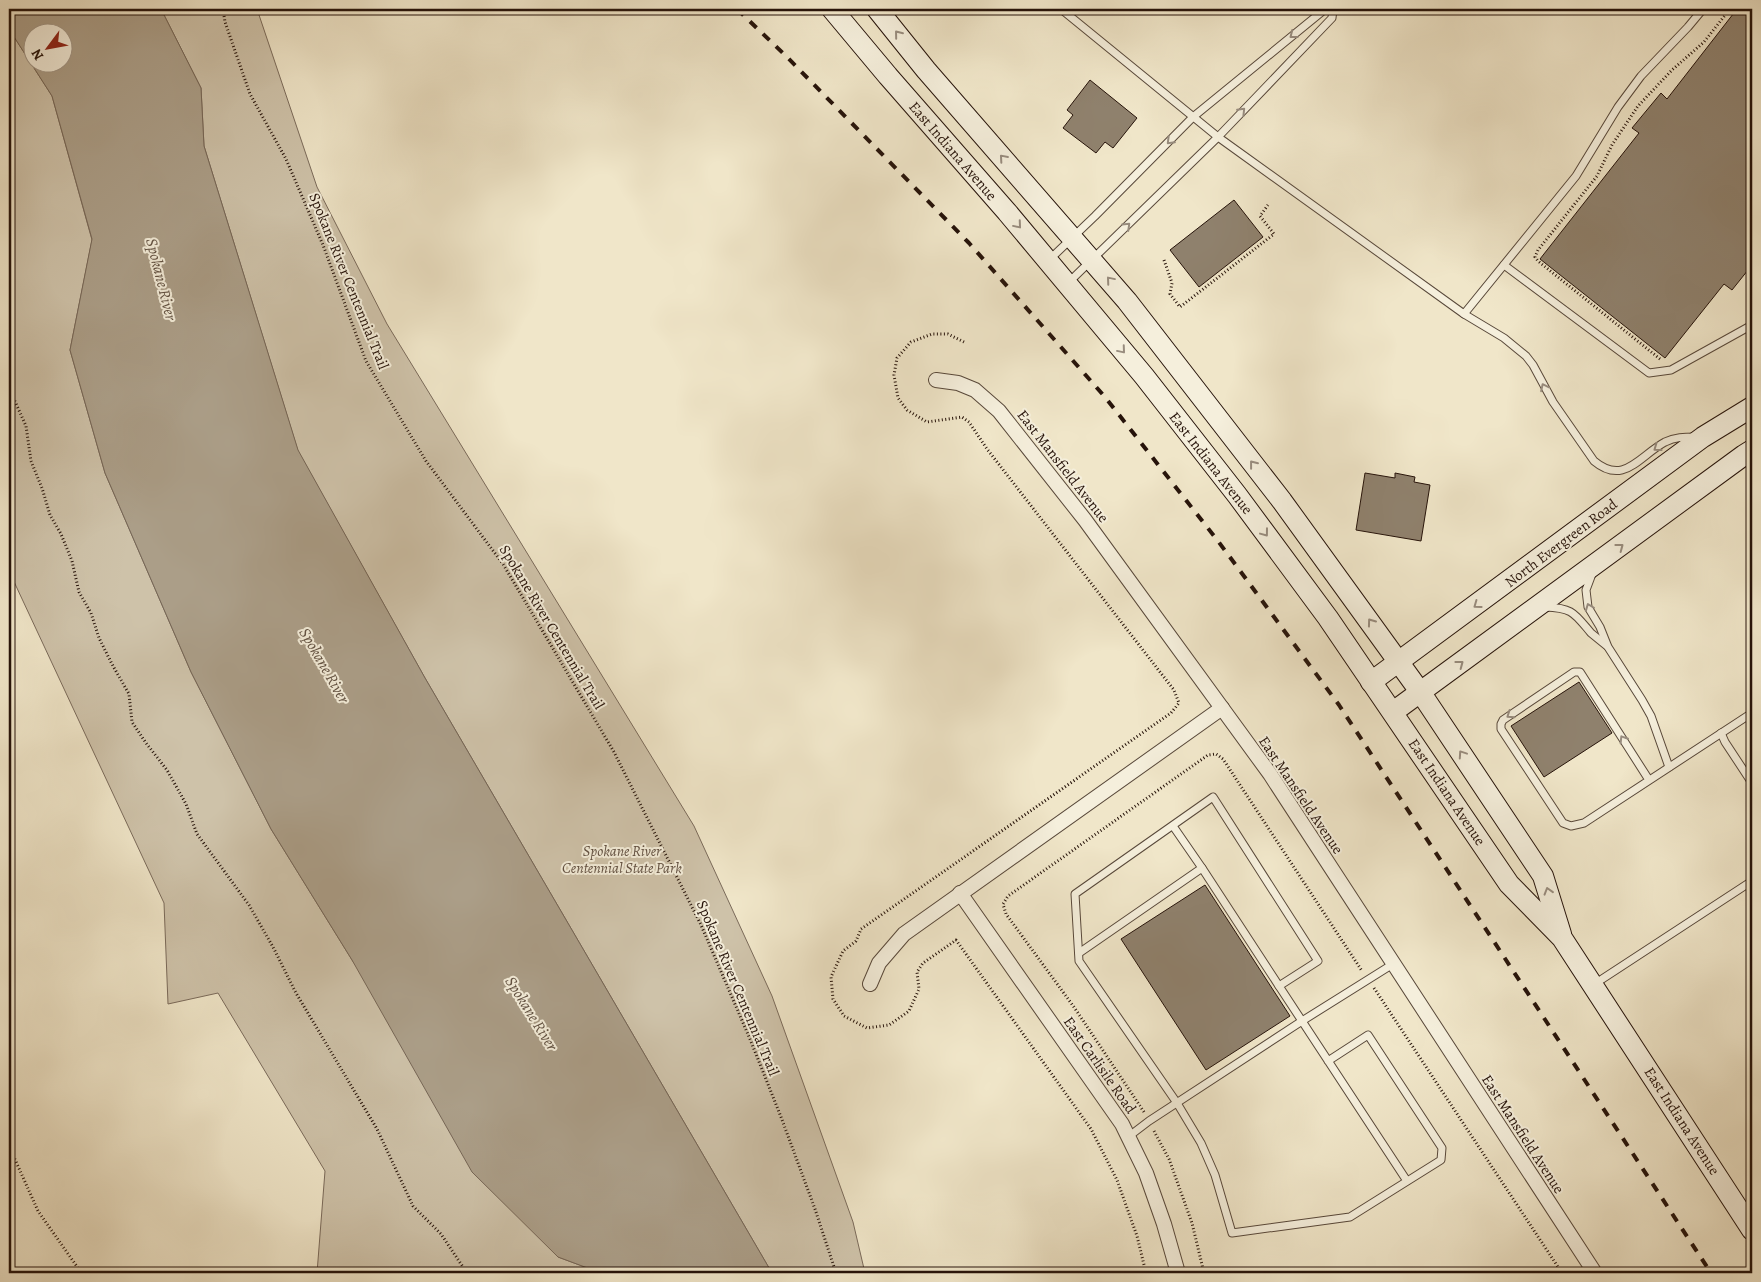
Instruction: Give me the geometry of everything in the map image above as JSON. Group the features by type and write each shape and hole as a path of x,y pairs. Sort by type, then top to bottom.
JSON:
{"main road":[{"name":"East Indiana Avenue","path":"832,9 1144,376 1237,495 1328,618 1509,884 1562,938 1751,1223"},
{"name":"East Indiana Avenue","path":"877,9 926,70 1126,300 1282,501 1421,693 1543,876 1562,938"},
{"name":"North Evergreen Road","path":"1371,682 1703,437 1752,407"},
{"path":"1393,712 1752,450"}],"street":[{"name":"East Mansfield Avenue","path":"936,380 958,383 976,390 1000,412 1085,520 1270,774 1595,1273"},
{"path":"870,984 879,963 904,934 1222,708"},
{"name":"East Carlisile Road","path":"960,893 1122,1124 1146,1173 1164,1224 1178,1273"}],"lane":[{"path":"1061,9 1218,137 1464,314 1504,338 1526,356 1533,365 1552,402 1594,461 1601,466 1607,470 1623,471 1664,443 1678,437 1703,437"},
{"path":"1048,261 1193,117 1324,10 1333,9 1332,18 1218,137 1067,284"},
{"path":"1464,314 1576,176 1618,107 1641,76 1688,28 1703,9"},
{"path":"1504,265 1649,373 1671,370 1752,325"},
{"path":"1596,564 1589,581 1586,598 1588,606 1600,627 1608,647 1651,716 1668,767"},
{"path":"1537,607 1566,609 1583,621 1592,633 1608,647"},
{"path":"1648,780 1580,672 1574,672 1503,720 1501,724 1501,729 1563,823 1571,826 1584,823 1752,713"},
{"path":"1721,733 1752,783"},
{"path":"1279,986 1318,961 1213,797 1075,894 1079,961 1177,1103 1200,1143 1215,1175 1232,1233 1350,1217 1441,1160 1442,1148 1368,1035 1328,1061"},
{"path":"1173,826 1407,1181"},
{"path":"1079,953 1202,868"},
{"path":"1594,985 1752,881"},
{"path":"1128,1137 1149,1121 1302,1021 1393,964"}],"path":[{"name":"Spokane River Centennial Trail","path":"223,9 225,22 250,94 286,159 323,245 366,361 426,461 503,564 614,752 701,925 781,1117 836,1273"},
{"path":"1660,359 1538,261 1536,257 1538,250 1597,176 1612,145 1638,106 1662,79 1704,42 1730,9"},
{"path":"1164,260 1172,283 1170,294 1180,307 1274,234 1260,216 1268,205"},
{"path":"964,342 948,334 932,334 911,342 897,358 894,375 898,398 907,410 927,422 962,418 969,422 987,449 1174,690 1179,703 1171,713 861,929 856,941 843,951 831,977 833,998 844,1016 866,1028 888,1025 908,1011 919,989 917,972 923,963 956,940 1091,1129 1117,1180 1137,1236 1146,1273"},
{"path":"9,388 26,426 31,460 50,516 61,534 72,561 79,592 91,613 99,638 129,694 132,722 167,770 186,804 197,834 249,905 296,993 377,1129 413,1206 441,1234 466,1273"},
{"path":"1204,1273 1192,1223 1169,1159 1149,1121 1074,1007 1006,914 1003,904 1008,896 1208,756 1216,754 1223,759 1562,1273"},
{"path":"9,1146 38,1211 78,1268 86,1273"}],"green space":[{"name":"Spokane River Centennial State Park","path":"161,9 257,9 317,187 387,324 694,826 772,996 853,1222 865,1273 772,1273 425,678 298,451 204,146 201,88"},
{"path":"9,29 22,49 22,72 37,72 52,96 92,240 70,350 105,473 191,672 271,829 352,960 558,1257 601,1273 317,1273 325,1171 218,993 168,1004 164,903 9,571"}],"water":[{"name":"Spokane River","path":"9,9 161,9 201,88 204,146 298,450 425,678 772,1273 601,1273 558,1257 472,1172 352,960 271,829 191,672 105,473 70,350 92,239 52,96 37,72 72,72 72,22 22,22 22,49 9,29"}],"building":[{"path":"1737,9 1752,9 1752,265 1732,290 1724,284 1665,358 1540,259 1639,133 1632,128 1661,93 1667,99"},
{"path":"1090,80 1137,118 1113,148 1105,142 1096,153 1063,128 1073,115 1067,110"},
{"path":"1234,200 1263,237 1199,287 1170,250"},
{"path":"1365,473 1395,478 1395,473 1415,477 1414,482 1430,485 1421,541 1356,530"},
{"path":"1579,682 1612,733 1544,777 1511,726"},
{"path":"1205,885 1290,1016 1206,1070 1121,939"}],"railway":[{"path":"737,9 786,56 969,243 1105,397 1218,541 1339,705 1711,1273"}]}
